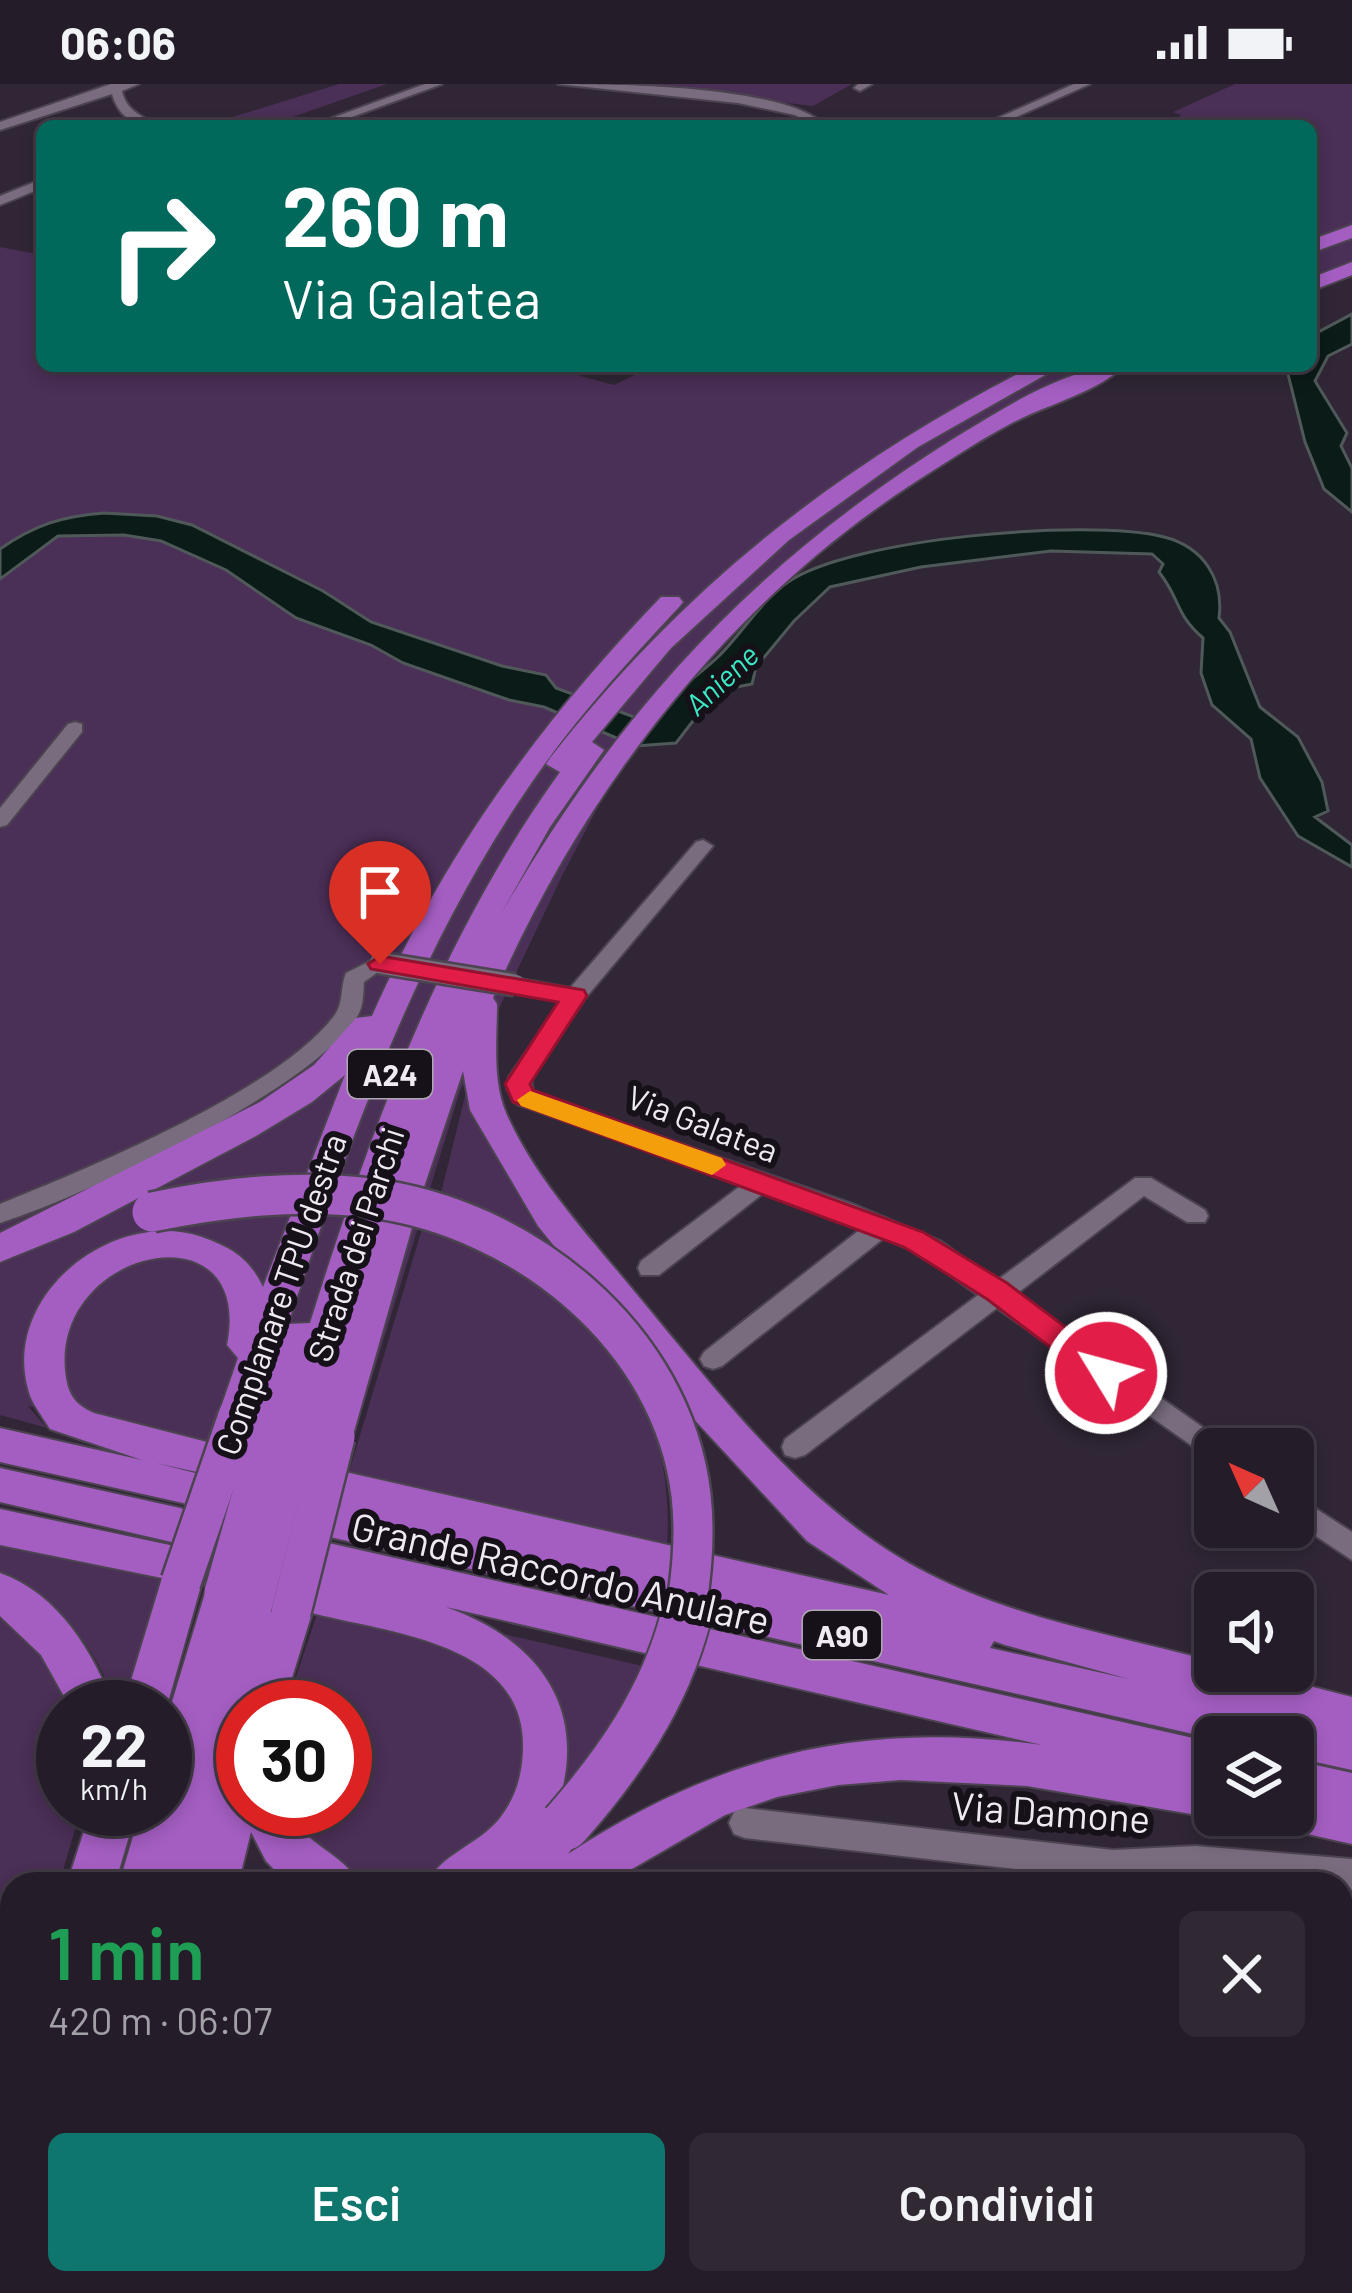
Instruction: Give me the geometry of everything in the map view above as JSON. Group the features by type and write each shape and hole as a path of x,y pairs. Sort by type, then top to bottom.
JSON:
{"highway":[{"path":"1317,245 1352,231"},
{"path":"1317,264 1352,250"},
{"path":"1317,283 1352,268"},
{"path":"1007,372 884,439 775,545 715,634 577,754 522,903 498,987 480,1076 488,1110 551,1216 762,1468 822,1528 911,1586 1005,1626 1352,1718"},
{"name":"Strada dei Parchi","path":"775,545 891,454 1038,372"},
{"name":"Strada dei Parchi","path":"176,1872 277,1421 421,1052 496,896 577,754 629,678 723,582 903,457 1057,372"},
{"path":"775,545 1084,372"},
{"path":"1000,420 1100,372"},
{"name":"Complanare TPU destra","path":"277,1421 339,1121 431,919 496,810 577,754"},
{"path":"0,1262 143,1197 325,1074 364,1032 407,950 431,919"},
{"path":"265,1680 249,1549 277,1421 391,1232 453,1052 498,987"},
{"path":"0,1244 143,1197 302,1193 387,1200 447,1215 518,1246 561,1274 607,1317 643,1362 676,1428 694,1530 692,1585 676,1649 644,1721 615,1766 565,1825 516,1872"},
{"path":"277,1421 239,1372 249,1331 247,1289 225,1262 194,1246 156,1240 111,1246 65,1269 32,1301 16,1336 15,1358 32,1395 249,1549 460,1632 508,1664 540,1707 547,1736 546,1773 538,1801 501,1853 477,1872"},
{"name":"Grande Raccordo Anulare","path":"0,1445 249,1549 1194,1759"},
{"path":"4,1497 249,1549 1078,1658 1115,1658"},
{"path":"163,1680 249,1549"},
{"name":"Strada dei Parchi","path":"192,1725 249,1549"},
{"name":"Grande Raccordo Anulare","path":"249,1549 1352,1749"},
{"path":"0,1592 45,1628 81,1680"},
{"path":"584,1872 653,1827 703,1802 769,1778 840,1762 937,1757 1009,1762 1194,1793"},
{"path":"1314,1787 1352,1795"},
{"path":"1314,1814 1352,1822"},
{"path":"77,1872 86,1836"},
{"path":"95,1872 106,1836"},
{"name":"Strada dei Parchi","path":"146,1872 157,1836"},
{"path":"217,1872 226,1836"},
{"path":"278,1836 300,1865 313,1872"}],"street":[{"path":"0,126 133,84"},
{"path":"333,120 436,84"},
{"path":"564,84 759,103 808,113 813,120"},
{"path":"1000,120 1084,84"},
{"path":"116,87 121,108 140,120"},
{"path":"0,201 36,186"},
{"path":"0,821 74,728"},
{"path":"0,1214 170,1137 260,1086 338,1027 350,1010 354,978 380,964 575,996 703,846"},
{"name":"Via Galatea","path":"575,996 526,1066 518,1084 523,1096 882,1226 942,1254 1194,1436"},
{"path":"650,1268 759,1184"},
{"path":"796,1447 1143,1184 1196,1216"},
{"path":"713,1359 882,1226"},
{"path":"1314,1521 1352,1548"},
{"name":"Via Damone","path":"745,1823 1114,1865 1196,1861 1319,1872"}],"shaded area":[{"path":"339,84 387,84 284,120 223,120"},
{"path":"852,84 813,106 644,86"},
{"path":"1235,84 1352,84 1352,271 1317,286 1317,120 1178,120 1181,115 1173,112"},
{"path":"0,247 36,254 36,372 565,372 614,385 641,372 1115,372 974,440 838,533 660,707 621,763 562,876 460,1091 343,1472 28,1406 47,1428 0,1415"},
{"path":"470,1076 490,1136 516,1188 590,1286 438,1205"},
{"path":"422,1229 483,1251 538,1285 572,1312 624,1369 642,1400 664,1470 667,1554 348,1475"},
{"path":"0,1538 161,1573 138,1680 106,1680 73,1627 40,1597 0,1574"},
{"path":"0,1604 27,1623 64,1680 36,1680 36,1836 73,1836 63,1872 0,1872"},
{"path":"317,1614 457,1643 522,1693 525,1804 443,1871 348,1872 323,1862 304,1836 372,1836 372,1680 295,1680"},
{"path":"460,1624 643,1666 638,1684 545,1833 561,1764"}],"water":[{"path":"1352,314 1352,344 1328,356 1315,381 1347,433 1341,446 1352,468 1352,512 1324,489 1305,442 1288,372 1317,372 1317,333"},
{"name":"Aniene","path":"104,513 157,516 192,525 323,591 371,622 502,666 546,675 556,688 642,720 719,656 778,590 819,567 915,543 1029,531 1164,537 1190,549 1208,567 1218,591 1219,618 1230,632 1260,707 1298,737 1322,782 1328,811 1315,817 1352,845 1352,867 1298,836 1260,778 1251,739 1212,705 1201,673 1203,638 1183,614 1159,572 1163,564 1152,554 1051,551 921,567 830,587 756,667 752,684 716,691 676,743 635,746 544,707 509,700 403,663 371,645 296,618 226,570 161,541 124,535 58,536 0,579 0,549 49,523"}],"slow traffic":[{"path":"530,1100 712,1165"}],"route":[{"path":"380,964 575,996 526,1066 518,1084 523,1096 914,1239 997,1291 1106,1373"}]}
